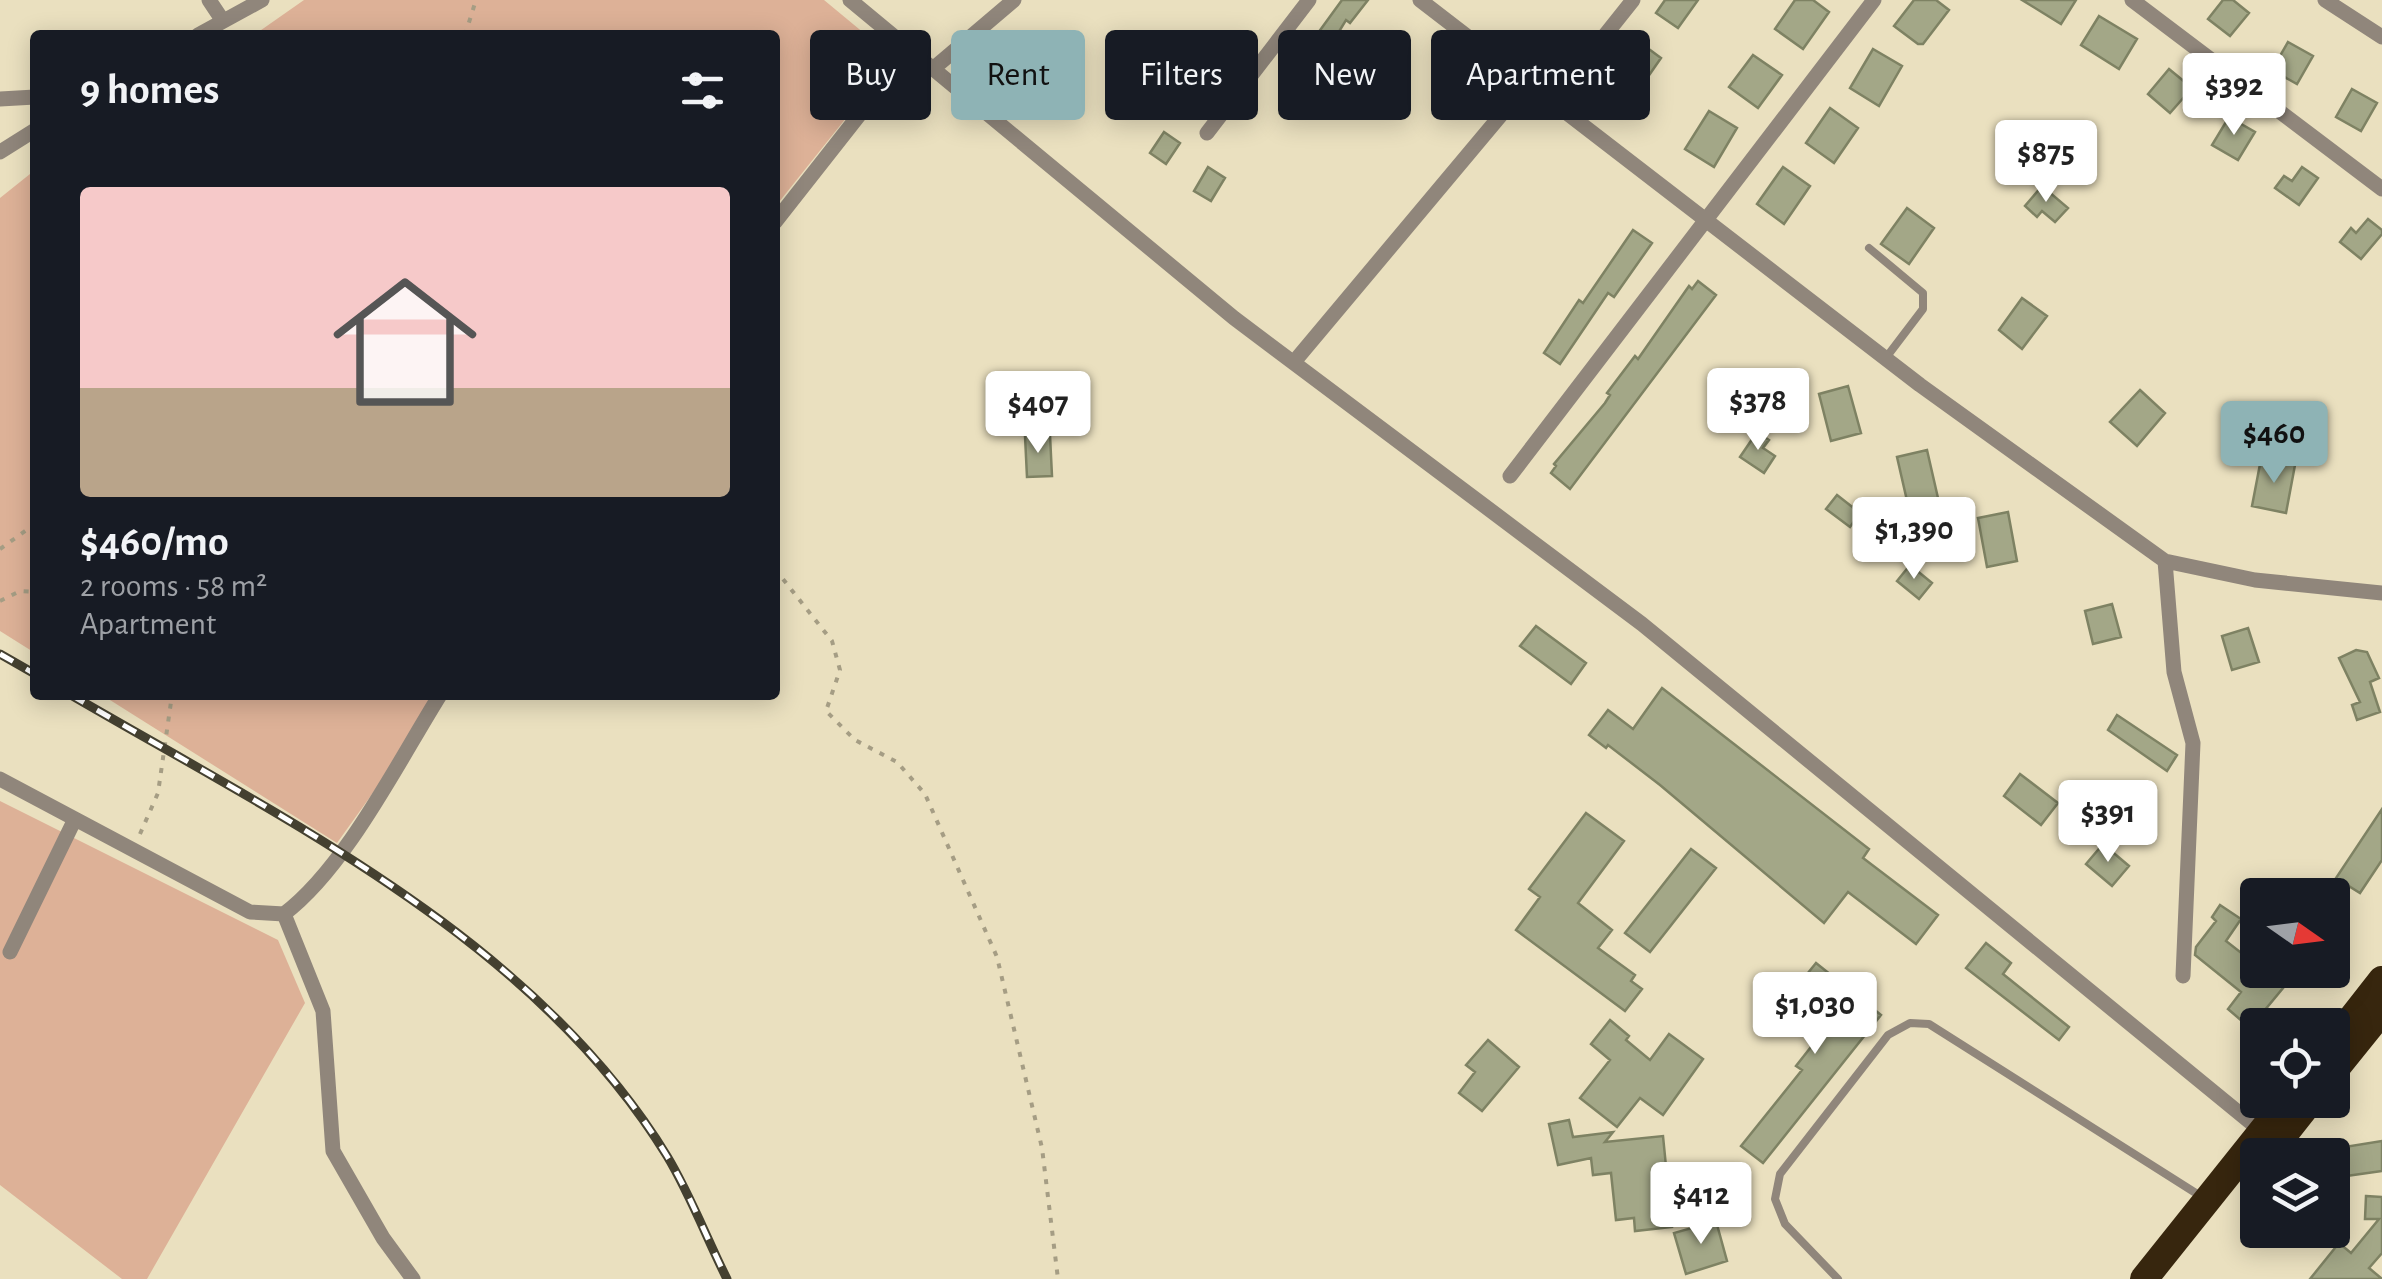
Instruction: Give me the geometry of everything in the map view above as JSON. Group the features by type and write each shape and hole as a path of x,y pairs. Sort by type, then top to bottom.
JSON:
{"highway":[{"path":"2350,1020 2382,980"},
{"path":"2350,1050 2382,1010"},
{"path":"2274,1138 2294,1118"},
{"path":"2153,1278 2240,1176"},
{"path":"2214,1206 2240,1184"}],"street":[{"path":"209,0 224,21"},
{"path":"207,30 262,0"},
{"path":"850,0 887,30"},
{"path":"934,68 1014,0"},
{"path":"1207,133 1308,0"},
{"path":"1420,0 1458,30"},
{"path":"1609,30 1633,0"},
{"path":"1510,476 1874,0"},
{"path":"2132,0 2382,189"},
{"path":"2325,0 2382,37"},
{"path":"931,66 1234,318 1642,624 2263,1138"},
{"path":"0,98 30,96"},
{"path":"780,216 855,120"},
{"path":"1294,362 1497,120"},
{"path":"1574,120 1885,359 2165,561 2255,580 2382,593"},
{"path":"0,152 30,133"},
{"path":"2165,561 2174,672 2193,743 2182,976"},
{"path":"0,779 250,912 284,914 309,895 341,853 437,700"},
{"path":"10,952 74,819"},
{"path":"284,914 322,1011 333,1151 383,1238 412,1279"}],"lane":[{"path":"1869,248 1922,294 1925,301 1885,359"},
{"path":"1838,1279 1785,1224 1775,1199 1780,1174 1888,1035 1910,1023 1929,1024 2214,1206"}],"path":[{"path":"467,30 476,0"},
{"path":"0,549 30,528"},
{"path":"780,575 832,641 840,670 826,712 855,740 897,762 925,794 998,957 1042,1148 1058,1279"},
{"path":"0,601 20,591 30,592"},
{"path":"132,850 158,793 171,700"}],"shaded area":[{"path":"304,0 824,0 860,30 810,30 810,120 844,120 780,201 780,30 261,30"},
{"path":"30,174 30,650 0,631 0,198"},
{"path":"110,700 439,700 337,843"},
{"path":"0,801 278,940 305,1003 147,1279 122,1279 0,1185"}],"building":[{"path":"1342,0 1368,0 1340,30 1320,30"},
{"path":"1665,0 1698,0 1678,28 1656,13"},
{"path":"1795,0 1813,0 1829,12 1803,49 1775,29"},
{"path":"1914,0 1936,0 1949,10 1923,44 1894,26"},
{"path":"2022,0 2076,0 2061,24"},
{"path":"2223,0 2233,0 2249,13 2230,36 2208,19"},
{"path":"2099,16 2137,39 2119,69 2081,45"},
{"path":"2288,42 2313,56 2297,84 2272,70"},
{"path":"1873,49 1902,66 1879,106 1850,88"},
{"path":"1650,50 1661,58 1650,74"},
{"path":"1753,55 1782,75 1758,108 1729,87"},
{"path":"2169,69 2192,88 2170,113 2148,94"},
{"path":"2352,89 2377,103 2361,131 2336,117"},
{"path":"1830,108 1858,128 1834,163 1806,143"},
{"path":"1709,111 1737,128 1714,167 1685,149"},
{"path":"2229,117 2255,132 2238,160 2212,145"},
{"path":"1164,132 1180,143 1166,164 1150,153"},
{"path":"1208,167 1225,178 1211,201 1194,191"},
{"path":"1783,167 1810,186 1784,224 1757,204"},
{"path":"2302,167 2318,178 2299,205 2275,188 2284,176 2292,181"},
{"path":"2042,186 2068,208 2055,222 2042,211 2037,217 2025,206"},
{"path":"1907,208 1934,228 1909,264 1881,244"},
{"path":"2368,219 2382,234 2361,259 2340,242 2351,228 2356,233"},
{"path":"1633,230 1652,243 1614,297 1608,293 1560,364 1544,353"},
{"path":"1698,281 1716,295 1570,489 1551,473 1554,464 1605,403 1610,395 1607,393 1635,356 1638,359 1689,286 1692,289"},
{"path":"2022,298 2047,316 2022,349 1999,330"},
{"path":"1848,386 1861,433 1831,441 1819,394"},
{"path":"2140,390 2165,413 2137,446 2110,422"},
{"path":"1757,432 1769,440 1763,448 1775,456 1764,473 1740,457"},
{"path":"1050,435 1052,476 1027,477 1025,436"},
{"path":"1927,450 1938,498 1908,505 1897,457"},
{"path":"2261,459 2295,465 2286,513 2252,506"},
{"path":"1837,495 1860,513 1850,527 1826,509"},
{"path":"2008,512 2017,561 1987,567 1978,518"},
{"path":"1910,565 1932,583 1919,599 1897,581"},
{"path":"2112,604 2121,637 2093,644 2085,611"},
{"path":"1536,626 1586,663 1571,684 1520,646"},
{"path":"2248,628 2259,662 2232,670 2222,636"},
{"path":"2356,650 2367,652 2379,678 2370,682 2380,712 2357,720 2352,705 2360,702 2339,658"},
{"path":"1662,688 1869,849 1863,858 1938,915 1916,944 1848,892 1824,923 1660,785 1589,735 1608,710 1633,729"},
{"path":"2117,715 2177,755 2167,771 2108,730"},
{"path":"2020,774 2058,803 2041,825 2004,796"},
{"path":"2382,809 2382,860 2360,893 2350,887 2350,878 2336,878"},
{"path":"1586,813 1624,841 1578,903 1612,930 1598,948 1635,975 1631,981 1642,989 1625,1011 1516,930 1540,897 1529,889"},
{"path":"2103,844 2129,866 2112,886 2086,864"},
{"path":"1691,849 1716,868 1650,952 1625,933"},
{"path":"2220,905 2240,918 2226,941 2240,952 2240,988 2283,988 2267,1008 2240,1008 2240,1019 2228,1009 2241,992 2195,955 2196,947 2216,921 2212,917"},
{"path":"1986,943 2011,963 2003,974 2069,1027 2059,1040 1966,968"},
{"path":"1816,963 1881,1015 1763,1163 1741,1146 1802,1070 1796,1066 1833,1019 1795,989"},
{"path":"1610,1020 1650,1060 1669,1034 1703,1059 1663,1115 1640,1098 1617,1127 1580,1098 1610,1060 1591,1044"},
{"path":"1488,1040 1519,1067 1482,1111 1459,1093 1475,1072 1466,1065"},
{"path":"1569,1120 1573,1137 1613,1132 1605,1142 1663,1136 1672,1227 1635,1231 1634,1218 1616,1220 1611,1173 1593,1175 1591,1158 1558,1165 1549,1124"},
{"path":"2382,1141 2382,1171 2350,1175 2350,1146"},
{"path":"2366,1196 2382,1197 2382,1253 2369,1268 2382,1279 2310,1279 2335,1248 2351,1253 2379,1219 2365,1219"},
{"path":"1716,1221 1727,1261 1686,1274 1674,1233"}],"railway":[{"path":"0,654 30,671"},
{"path":"80,700 317,838 399,891 476,948 548,1010 612,1079 667,1156 727,1279"}]}
